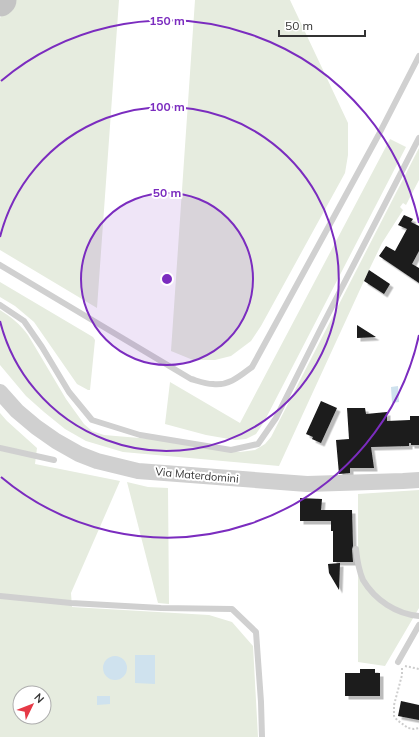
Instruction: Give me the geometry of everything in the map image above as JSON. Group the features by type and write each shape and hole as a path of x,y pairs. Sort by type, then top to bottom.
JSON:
{"street":[{"name":"Via Materdomini","path":"0,392 17,411 56,441 79,454 97,461 138,471 307,484 419,480"}],"lane":[{"path":"0,265 191,379 213,384 226,384 236,379 252,367 378,136 419,56"},
{"path":"0,305 24,321 42,347 69,392 92,420 140,435 231,450 258,444 276,418 324,321 419,138"},
{"path":"0,448 54,460"},
{"path":"356,549 357,559 363,579 370,590 391,608 408,615 419,616"},
{"path":"0,596 146,608 232,609 256,632 262,702 262,737"},
{"path":"398,662 419,625"}],"path":[{"path":"419,669 406,667 402,664 402,675 394,705 394,716 408,728 419,728"}],"shaded area":[{"path":"12,0 119,0 97,308 0,250 0,18"},
{"path":"195,0 290,0 348,123 348,155 345,173 261,326 251,341 231,356 215,360 193,360 171,351"},
{"path":"390,139 406,147 264,422 256,434 246,439 235,440 206,435 165,424 170,382 240,423"},
{"path":"419,148 419,180 406,205 403,203 400,207 403,210 382,243 279,466 123,452 86,441 65,429 44,412 26,396 0,365 0,310 22,327 66,399 84,424 92,431 104,435 163,440 240,452 255,450 265,444 271,437"},
{"path":"0,282 93,337 95,340 90,390 77,384 34,322 15,306 0,297"},
{"path":"0,413 37,448 35,464 120,481 71,593 72,607 209,615 232,622 253,646 258,737 0,737"},
{"path":"127,482 148,487 168,488 169,604 158,603"},
{"path":"419,490 419,608 385,666 358,662 358,494"}],"water":[{"path":"398,386 399,402 392,403 391,387"},
{"path":"135,655 155,655 155,684 135,683"},
{"path":"110,656 120,656 127,663 127,673 120,680 110,680 103,673 103,663"},
{"path":"97,696 110,696 110,704 97,705"}],"building":[{"path":"404,215 413,219 411,222 419,226 419,251 412,264 419,268 419,283 379,256 386,246 395,251 407,229 398,225"},
{"path":"369,270 390,284 384,294 364,281"},
{"path":"357,325 376,337 357,338"},
{"path":"321,401 337,408 321,443 312,439 313,437 306,434"},
{"path":"347,408 365,408 366,414 387,412 387,421 410,420 410,416 419,416 419,445 411,445 411,443 409,443 409,446 371,447 374,468 350,468 350,473 339,474 336,440 349,439"},
{"path":"300,498 322,499 321,510 352,510 353,562 333,562 333,531 331,531 331,521 300,521"},
{"path":"340,563 339,590 329,573 328,564"},
{"path":"360,669 375,669 375,673 380,673 380,696 345,696 345,673 360,673"},
{"path":"401,701 419,705 419,720 398,716"}]}
